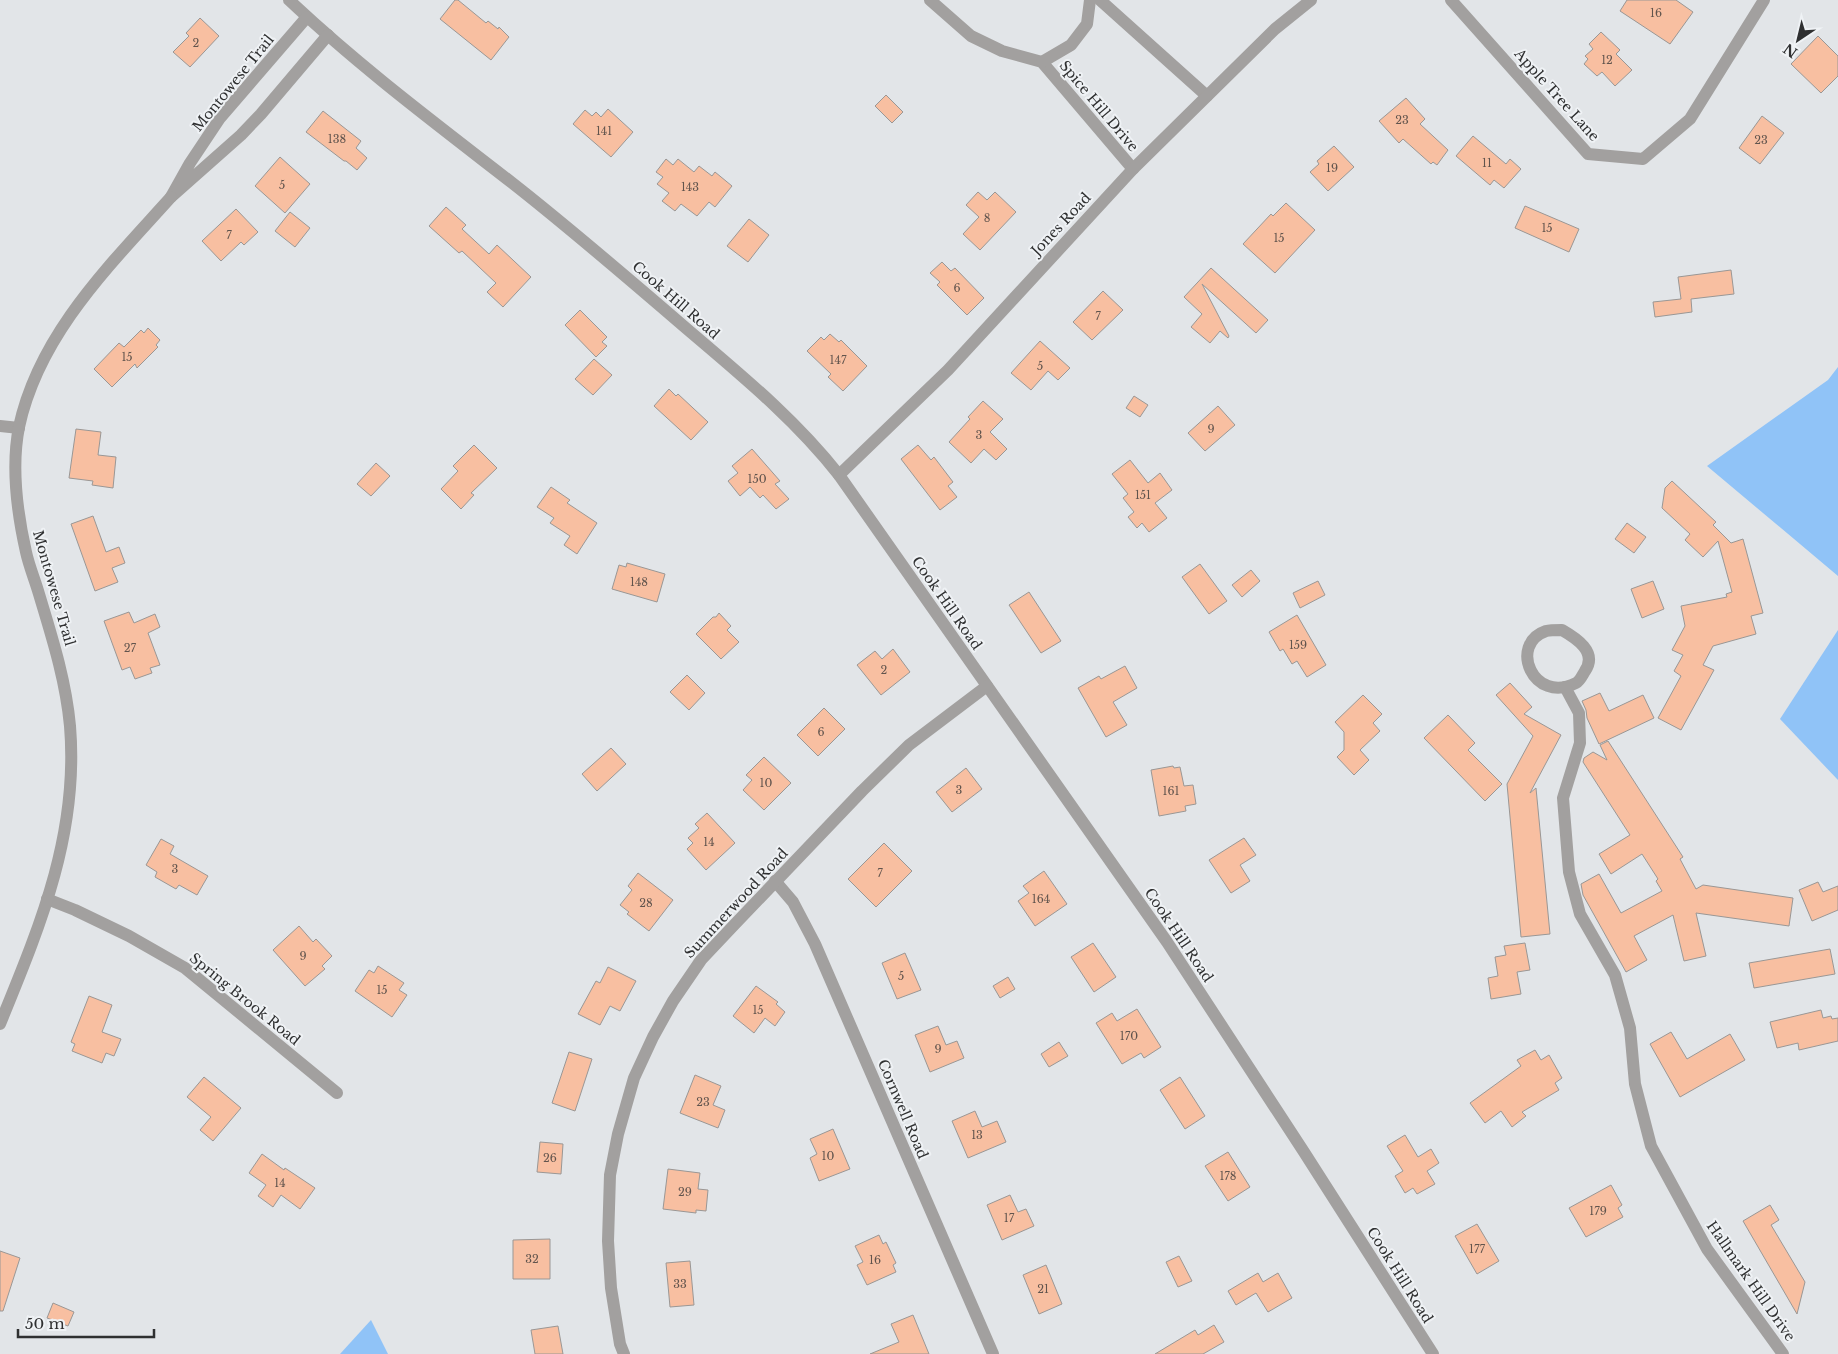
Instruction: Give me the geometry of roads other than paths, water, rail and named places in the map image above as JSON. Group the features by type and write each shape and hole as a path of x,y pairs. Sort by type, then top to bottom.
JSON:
{"street":[{"name":"Cook Hill Road","path":"289,0 362,65 630,279 764,395 815,446 839,475 1199,991 1433,1354"},
{"name":"Spice Hill Drive","path":"930,0 971,36 1002,51 1042,62 1133,169"},
{"name":"Spice Hill Drive","path":"1042,62 1071,45 1087,24 1090,0"},
{"path":"1100,0 1207,96"},
{"name":"Jones Road","path":"839,475 948,370 1133,169 1275,29 1311,0"},
{"name":"Apple Tree Lane","path":"1451,0 1588,154 1643,159 1690,119 1764,0"},
{"name":"Montowese Trail","path":"171,197 190,163 220,118 307,17"},
{"name":"Montowese Trail","path":"0,1024 25,964 47,899 64,839 71,791 70,726 56,648 26,554 19,520 15,473 19,428 28,396 44,356 62,327 92,288 171,197 226,149 254,121 328,36"},
{"path":"0,426 19,428"},
{"path":"1562,630 1580,641 1588,655 1587,668 1578,682 1565,687 1552,688 1538,682 1528,668 1528,650 1536,638 1546,631 1562,630"},
{"name":"Summerwood Road","path":"624,1354 620,1344 610,1288 608,1241 610,1175 618,1134 634,1078 653,1037 673,1001 701,960 862,791 909,745 987,686"},
{"name":"Hallmark Hill Drive","path":"1565,687 1579,713 1580,743 1563,798 1569,872 1580,914 1615,975 1630,1028 1634,1084 1651,1146 1706,1249 1784,1354"},
{"name":"Cornwell Road","path":"776,882 793,902 815,944 993,1354"},
{"name":"Spring Brook Road","path":"47,899 129,936 185,968 337,1093"}]}
